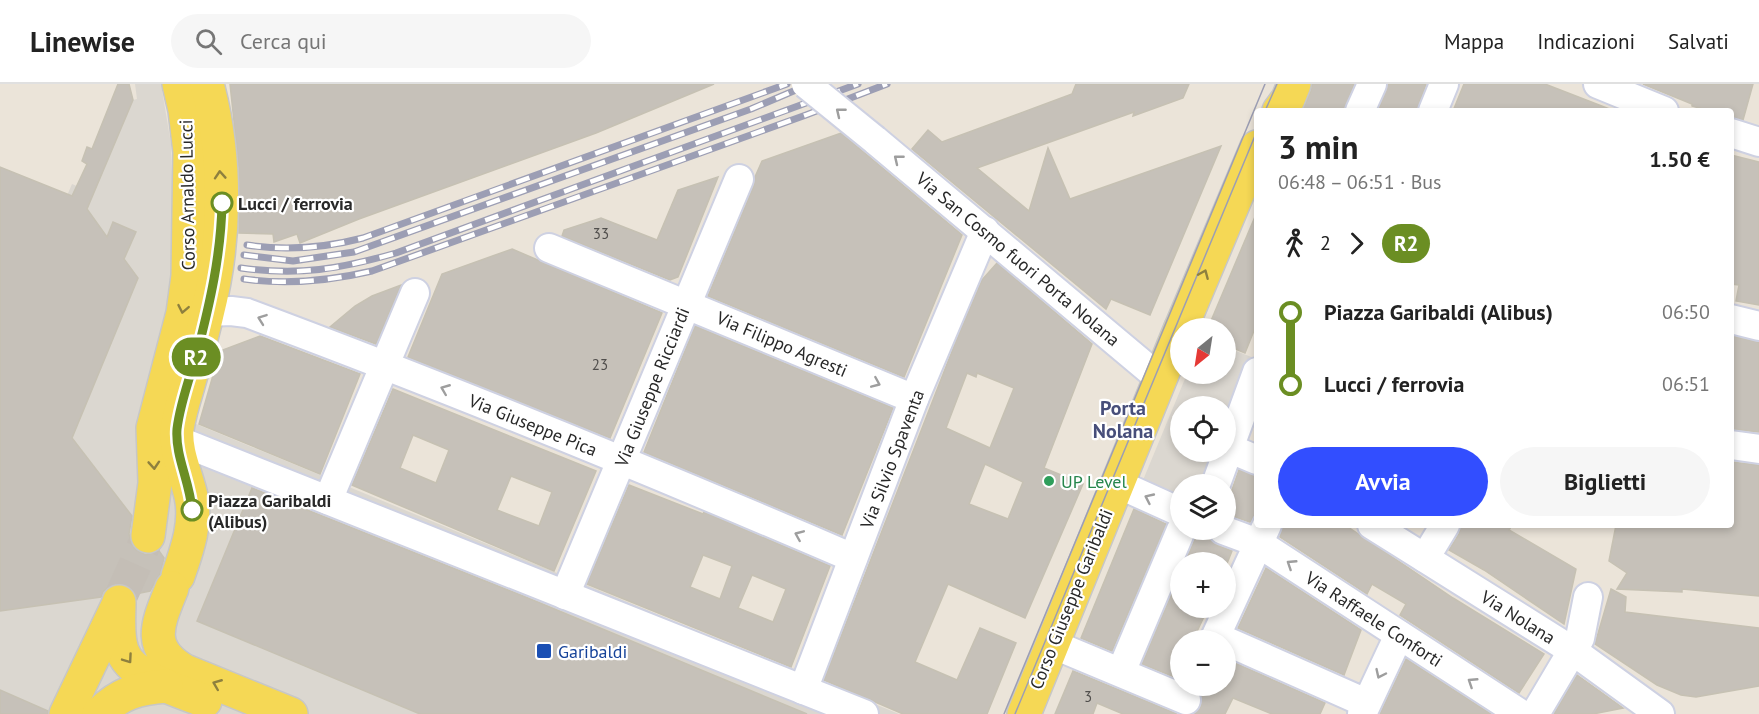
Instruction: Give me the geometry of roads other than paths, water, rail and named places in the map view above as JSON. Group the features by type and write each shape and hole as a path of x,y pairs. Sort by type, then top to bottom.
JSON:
{"main road":[{"name":"Corso Arnaldo Lucci","path":"171,423 188,276 190,152 179,84"},
{"name":"Corso Arnaldo Lucci","path":"171,423 208,312 221,233 222,200 213,107 207,84"},
{"path":"1281,108 1294,84"},
{"path":"1186,318 1249,186 1254,162"},
{"path":"1161,376 1170,355"},
{"name":"Corso Giuseppe Garibaldi","path":"1024,714 1161,376"},
{"path":"147,536 155,483 152,444 171,423"},
{"path":"171,423 192,498 193,515 186,554 160,617 157,633 161,648 171,661 185,671 291,714"},
{"path":"66,714 121,598 121,648 125,657 139,671 166,686 236,714"},
{"path":"99,714 107,706 138,688 166,686"}],"street":[{"name":"Via San Cosmo fuori Porta Nolana","path":"806,84 1152,372 1161,376"},
{"path":"1361,108 1372,84"},
{"path":"1434,108 1444,84"},
{"path":"1598,84 1657,108"},
{"name":"Via Giuseppe Ricciardi","path":"565,595 739,179"},
{"name":"Via Silvio Spaventa","path":"802,690 914,399 985,231"},
{"name":"Via Filippo Agresti","path":"549,248 914,399"},
{"path":"328,500 415,293"},
{"name":"Via Giuseppe Pica","path":"208,312 247,313 385,364 853,558"},
{"path":"1734,320 1759,326"},
{"path":"1236,425 1254,380"},
{"path":"171,423 328,500 864,714"},
{"path":"1734,445 1759,448"},
{"path":"1236,452 1254,459"},
{"path":"1118,484 1170,507"},
{"name":"Via Nolana","path":"1377,528 1573,651 1660,714"},
{"path":"1425,558 1443,528"},
{"name":"Via Raffaele Conforti","path":"1236,531 1262,534 1398,635 1521,714"},
{"path":"1224,630 1262,534"},
{"path":"1121,672 1176,540"},
{"path":"1535,714 1580,638 1588,597"},
{"path":"1236,648 1364,709 1398,635"},
{"path":"1052,644 1189,700"}],"tunnel":[{"path":"122,594 148,536"}],"tram line":[{"path":"1255,108 1265,84"},
{"path":"1266,108 1277,84"},
{"path":"1004,714 1254,111"},
{"path":"1015,714 1254,138"}],"railway":[{"path":"247,245 277,248 305,247 363,238 787,84"},
{"path":"244,255 293,261 354,252 751,109 810,84"},
{"path":"241,268 282,271 319,270 396,253 858,84"},
{"path":"244,279 277,282 308,281 372,271 887,84"}],"place":[{"name":"Lucci / ferrovia","path":"222,203"},
{"name":"UP Level","path":"1049,481"},
{"name":"Piazza Garibaldi (Alibus)","path":"192,510"},
{"name":"Garibaldi","path":"544,651"}],"district":[{"name":"Porta Nolana","path":"1123,420"}]}
